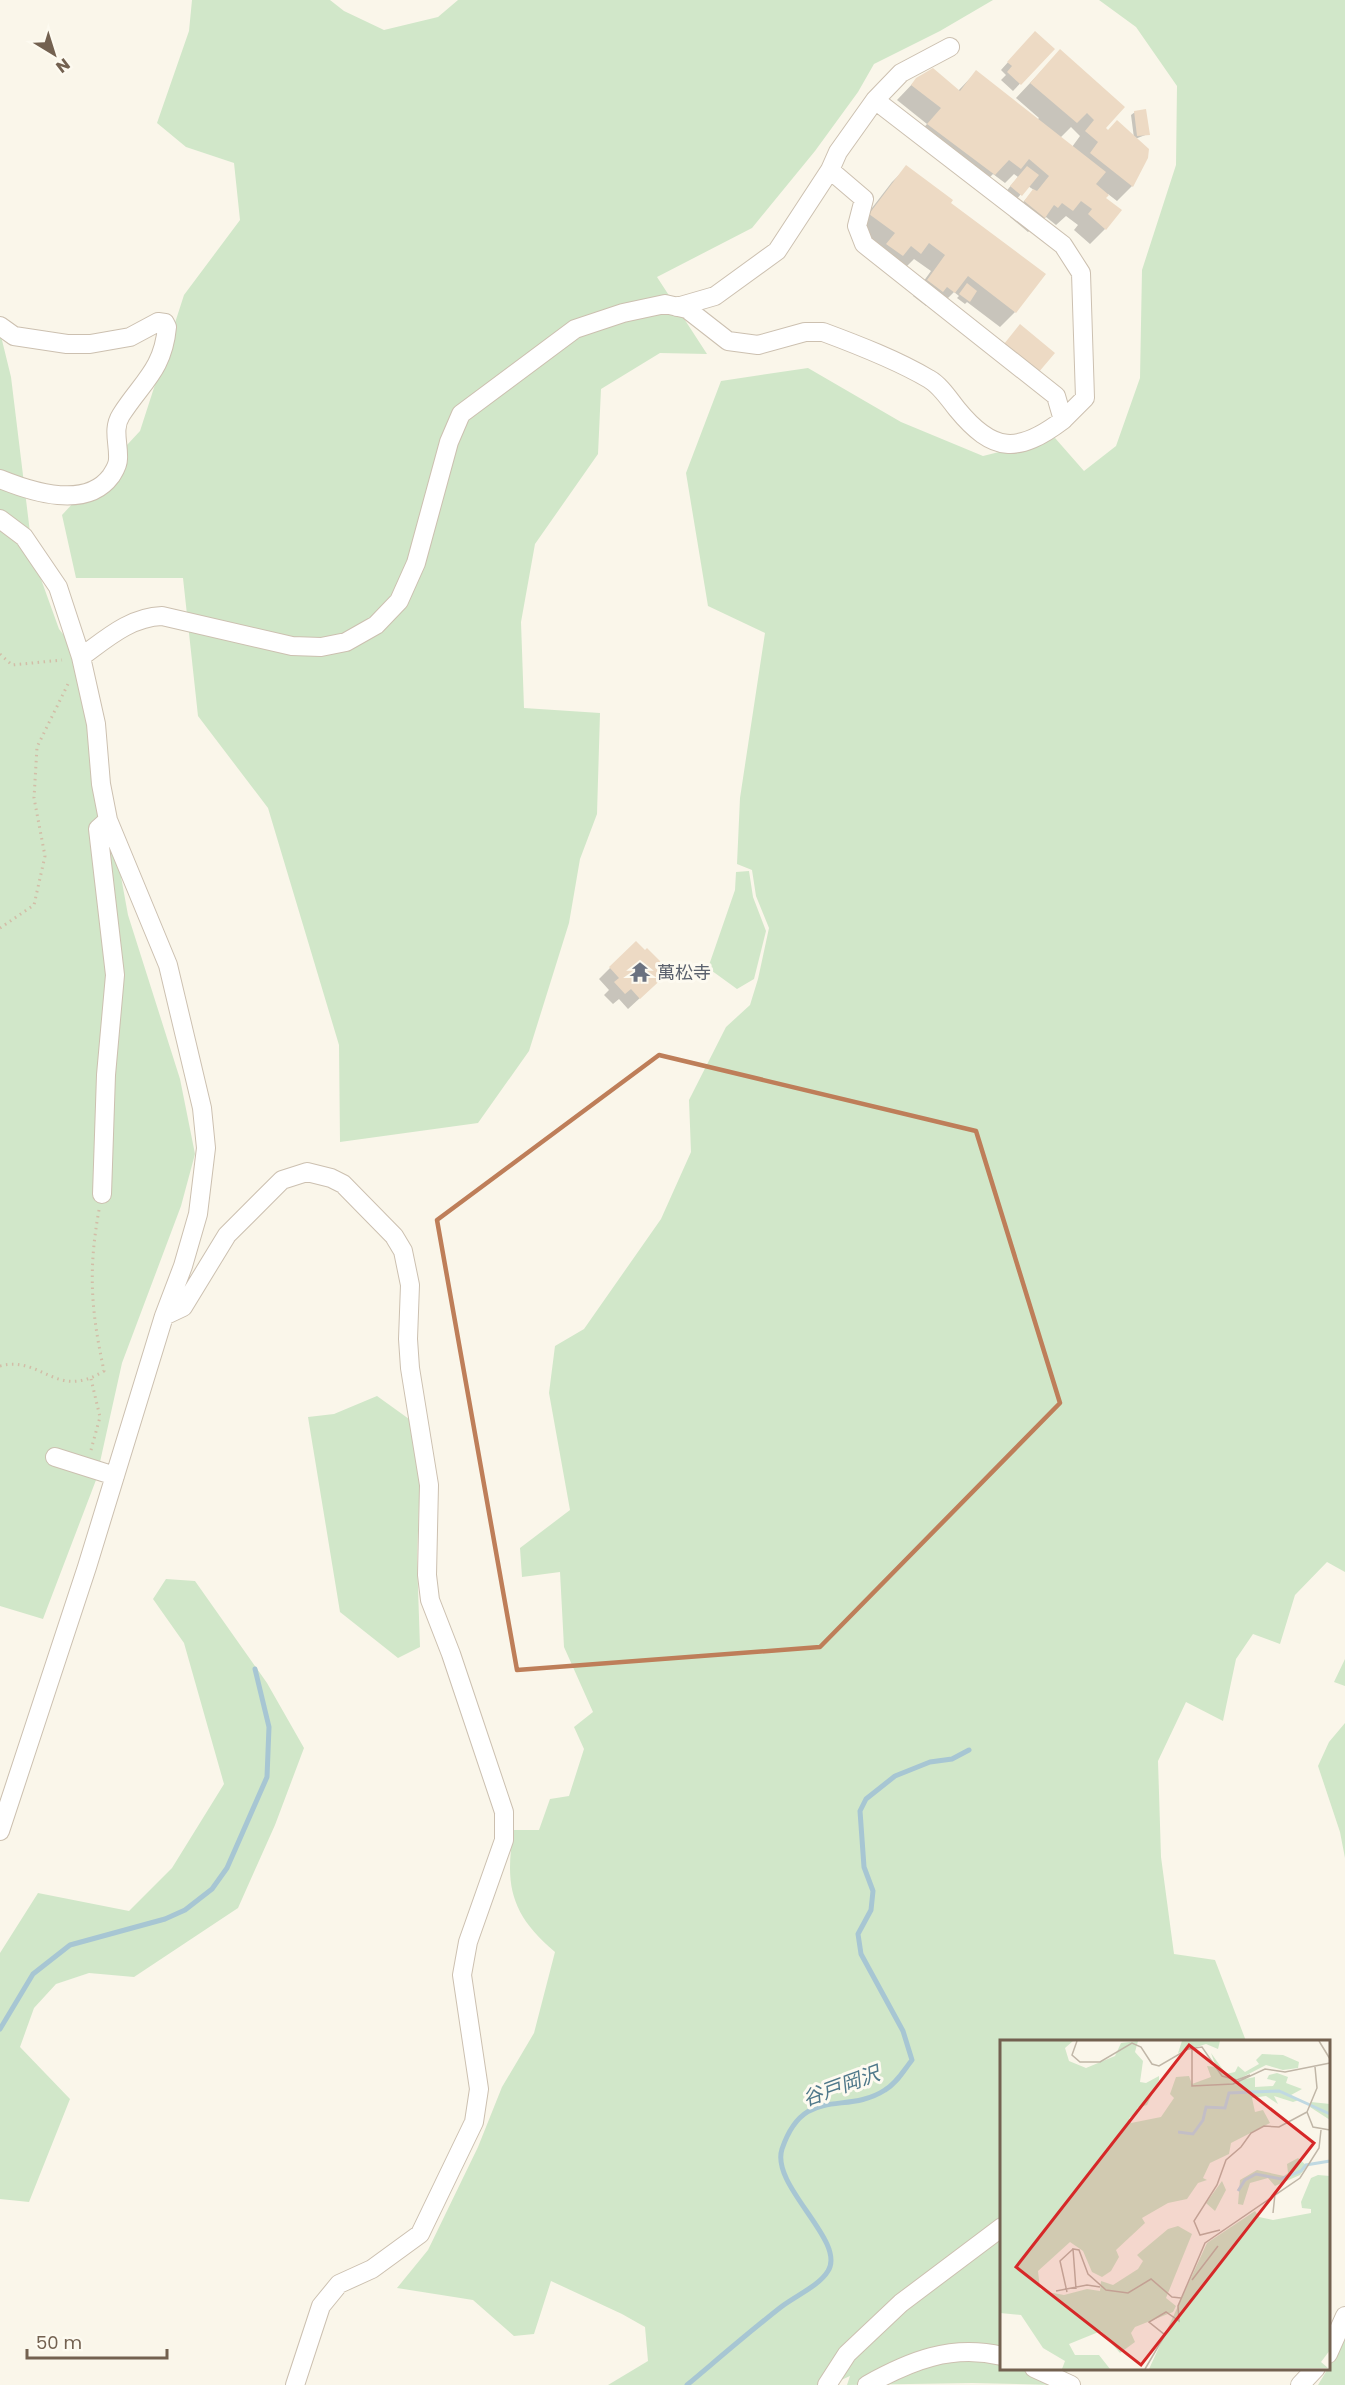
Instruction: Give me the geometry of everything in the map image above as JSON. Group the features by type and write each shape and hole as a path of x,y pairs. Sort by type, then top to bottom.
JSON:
{"street":[{"path":"677,307 716,296 777,251 830,170 838,152 875,100 901,73 950,47"},
{"path":"81,657 120,629 150,616 162,615 292,646 321,647 346,642 376,626 399,601 416,563 449,442 461,414 575,329 665,304 687,309 728,341 758,345 805,332 823,332 930,379 975,431 991,440 1012,445 1044,433 1085,398 1081,273 1063,245 875,100"},
{"path":"830,170 864,199 857,226 864,244 1056,396 1062,420"},
{"path":"0,326 14,336 67,344 119,341 158,322 165,323 167,327 155,370 120,416 116,427 118,461 106,483 92,492 70,495 42,494 0,479"},
{"path":"0,519 24,537 58,587 81,657 96,724 101,784 108,820 168,965 202,1108 206,1149 204,1184 183,1266 164,1316 115,1476 0,1831"},
{"path":"102,1194 106,1076 115,975 98,829 108,820"},
{"path":"164,1316 183,1307 227,1235 282,1179 307,1172 331,1178 343,1184 394,1236 403,1251 410,1285 408,1340 410,1368 429,1485 427,1575 430,1600 451,1654 504,1812 504,1840 468,1942 462,1975 479,2089 474,2122 420,2234 372,2269 339,2284 321,2306 295,2385"},
{"path":"55,1457 115,1476"},
{"path":"827,2385 847,2354 901,2303 1000,2229"},
{"path":"1330,2352 1345,2316"},
{"path":"867,2385 898,2368 939,2354 961,2351 1000,2356"},
{"path":"1038,2370 1071,2385"}],"path":[{"path":"0,654 12,665 81,657"},
{"path":"0,928 34,904 45,856 34,798 38,747 81,657"},
{"path":"0,1366 16,1362 59,1381 91,1379 104,1371 93,1318 91,1295 92,1251 102,1194"},
{"path":"91,1379 100,1417 91,1449"}],"highlighted area":[{"path":"659,1055 976,1131 1060,1403 820,1647 517,1670 437,1220"}],"green space":[{"path":"192,0 330,0 344,11 384,30 438,17 458,0 993,0 940,31 874,64 858,92 815,151 752,228 657,277 707,354 660,353 601,389 598,454 535,544 521,622 524,708 600,713 597,814 580,859 569,923 529,1051 478,1123 340,1142 339,1045 268,808 198,716 183,578 76,578 62,515 140,431 184,295 240,220 234,163 186,147 157,123 189,31"},
{"path":"1099,0 1345,0 1345,1572 1327,1562 1295,1595 1280,1644 1253,1634 1236,1659 1223,1721 1186,1702 1158,1761 1161,1857 1174,1954 1215,1960 1246,2040 1000,2040 1000,2370 1072,2370 1043,2379 1055,2385 972,2383 847,2385 850,2376 830,2385 608,2385 648,2361 645,2327 551,2281 534,2334 514,2336 473,2300 397,2288 428,2250 478,2147 502,2087 534,2033 555,1952 540,1938 520,1912 514,1898 510,1867 514,1830 539,1830 550,1799 569,1796 584,1749 574,1727 593,1712 564,1647 560,1572 522,1577 520,1548 570,1510 549,1393 555,1346 584,1329 661,1219 691,1152 689,1100 726,1027 750,1005 769,928 756,896 752,870 737,864 740,798 765,633 708,606 686,473 721,381 808,368 901,422 983,456 1055,438 1084,471 1116,446 1140,378 1142,270 1176,165 1177,86 1136,27"},
{"path":"0,332 11,377 33,557 59,629 81,657 128,915 180,1079 195,1154 181,1206 122,1363 96,1480 43,1619 0,1606"},
{"path":"749,871 753,897 766,931 754,979 737,989 708,968 735,890 736,872"},
{"path":"377,1396 409,1419 420,1474 417,1559 420,1647 398,1658 340,1612 308,1417 334,1414"},
{"path":"166,1579 195,1581 267,1683 304,1748 275,1825 238,1908 134,1977 89,1973 56,1984 34,2008 20,2047 70,2099 29,2202 0,2199 0,1953 38,1893 129,1911 172,1868 224,1784 184,1643 153,1599"},
{"path":"1345,1659 1345,1686 1334,1682"},
{"path":"1345,1723 1345,1858 1340,1832 1318,1766 1329,1742"},
{"path":"1345,2340 1345,2385 1318,2385 1327,2370 1330,2370 1330,2365"}],"building":[{"path":"1035,31 1055,49 1021,85 1007,72 1012,66 1007,62"},
{"path":"1060,49 1125,107 1106,128 1108,130 1117,120 1149,149 1148,158 1133,187 1090,153 1098,142 1085,131 1094,120 1087,113 1077,123 1030,83"},
{"path":"933,68 960,91 976,70 1106,172 1096,184 1109,195 1106,198 1122,210 1106,230 1088,214 1092,209 1081,201 1073,211 1062,203 1058,208 1054,205 1045,218 1024,201 1033,189 1037,191 1049,176 1029,159 1021,169 1009,160 995,175 927,124 941,108 911,85 916,78"},
{"path":"1146,109 1150,135 1137,136 1134,111"},
{"path":"906,165 953,200 951,203 1046,274 1016,313 968,276 955,293 947,287 943,292 927,280 945,255 929,243 921,254 911,246 903,256 886,244 895,233 869,214"},
{"path":"1027,166 1039,175 1022,196 1010,186"},
{"path":"967,283 977,291 970,302 959,294"},
{"path":"1020,324 1055,353 1038,373 1004,344"},
{"path":"636,941 662,963 659,966 667,974 640,999 631,989 625,994 614,982 619,978 609,967"}],"waterway":[{"path":"0,2029 33,1974 70,1945 165,1919 185,1910 212,1889 227,1868 267,1777 269,1727 255,1669"},
{"name":"谷戸岡沢","path":"687,2385 781,2307 819,2281 828,2271 831,2259 827,2244 787,2179 781,2164 782,2149 791,2129 802,2116 814,2109 870,2097 885,2090 897,2080 912,2060 903,2031 861,1954 858,1934 871,1910 873,1891 864,1867 860,1811 866,1799 895,1776 930,1762 952,1759 969,1750"}],"place":[{"name":"萬松寺","path":"640,972"}]}
